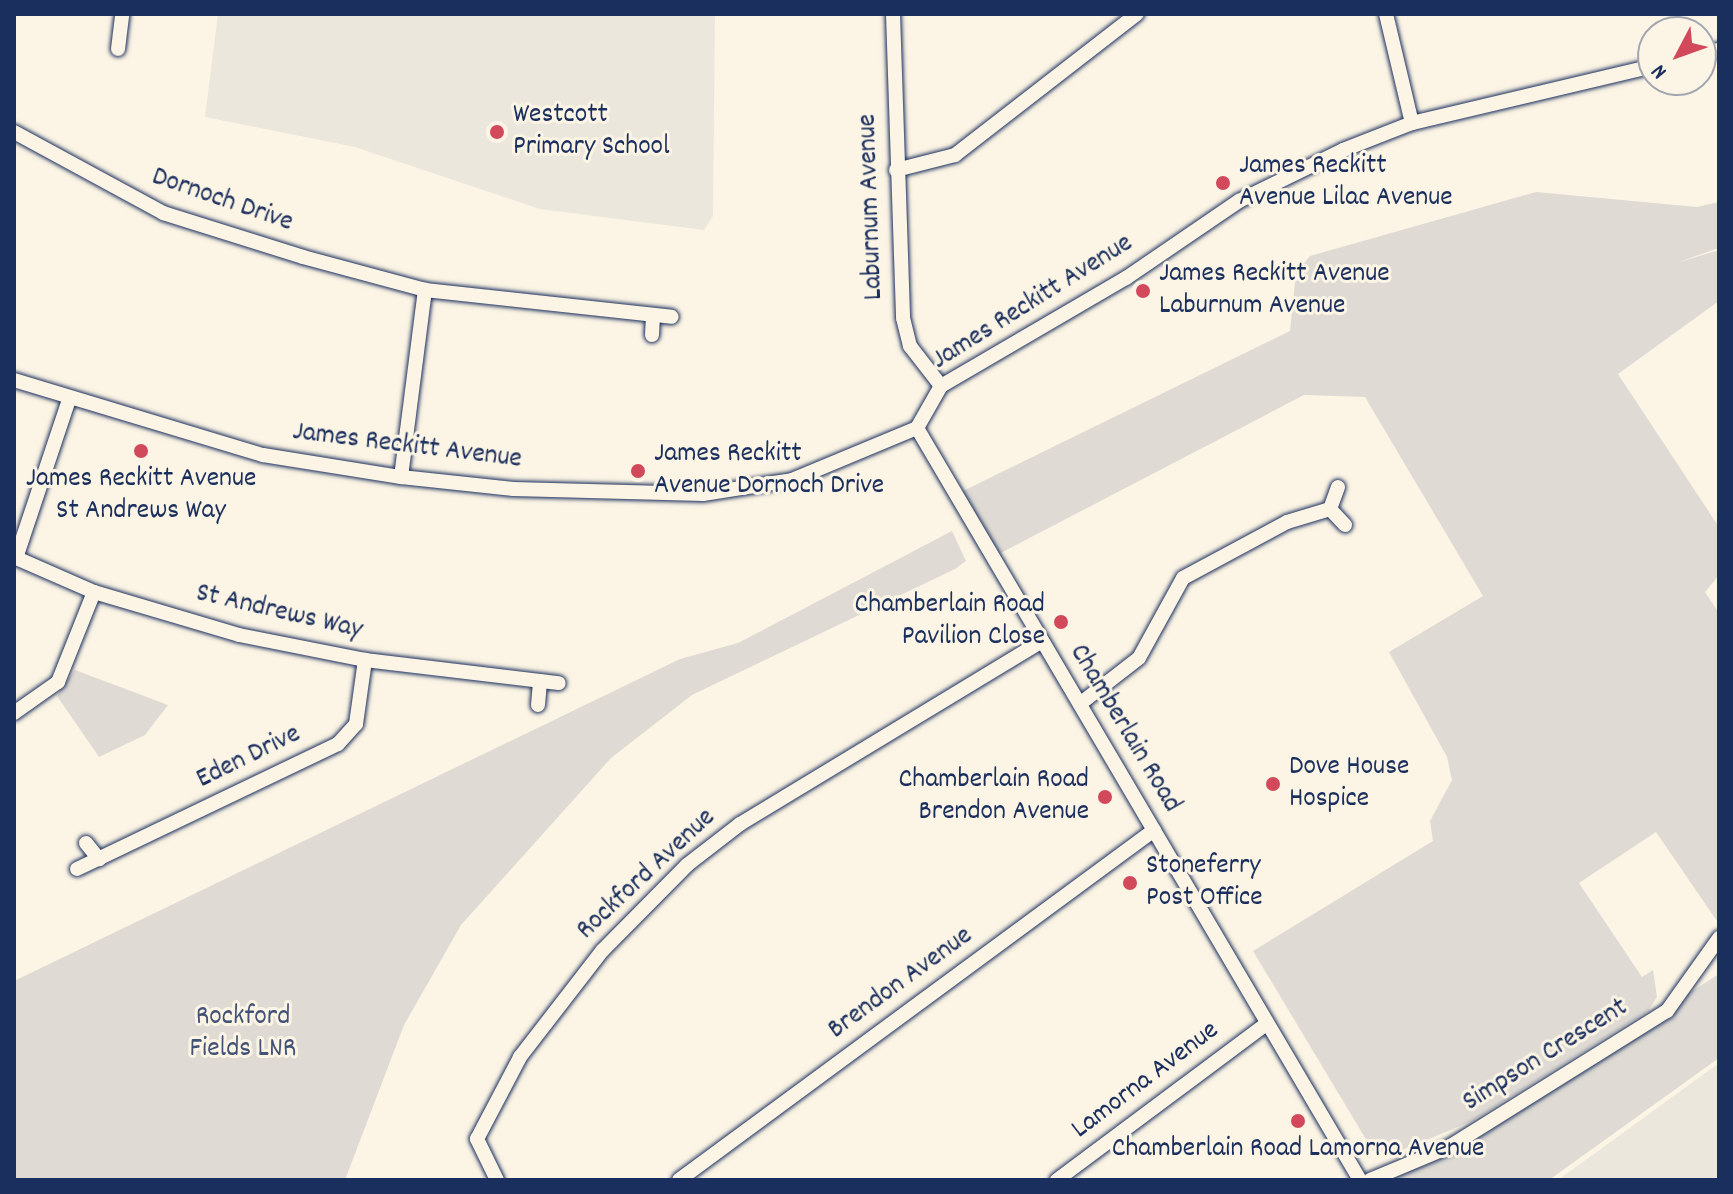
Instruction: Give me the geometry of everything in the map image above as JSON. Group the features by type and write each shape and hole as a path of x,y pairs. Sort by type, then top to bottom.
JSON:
{"street":[{"path":"118,49 122,14"},
{"name":"Laburnum Avenue","path":"893,14 903,318 910,346 941,386"},
{"path":"896,170 955,155 1136,14"},
{"path":"1386,14 1412,123"},
{"name":"James Reckitt Avenue","path":"14,380 69,400 263,455 401,477 513,489 703,494 792,480 917,428 941,386 1126,278 1239,201 1412,123 1637,70"},
{"name":"Dornoch Drive","path":"14,132 163,213 425,290 672,317"},
{"path":"401,477 425,290"},
{"path":"652,335 653,315"},
{"name":"St Andrews Way","path":"69,400 15,557 94,592 239,635 365,660 559,683"},
{"name":"Chamberlain Road","path":"917,428 1081,703 1265,1025 1360,1180"},
{"path":"1330,509 1338,487"},
{"path":"1330,509 1345,525"},
{"path":"1081,703 1139,658 1183,578 1287,522 1330,509"},
{"path":"14,713 58,682 94,592"},
{"name":"Rockford Avenue","path":"497,1180 477,1139 520,1057 602,951 687,865 740,824 1042,641"},
{"name":"Eden Drive","path":"77,869 338,744 356,724 365,660"},
{"path":"538,705 540,681"},
{"name":"Brendon Avenue","path":"679,1180 1154,830"},
{"path":"86,843 99,859"},
{"name":"Simpson Crescent","path":"1370,1180 1449,1147 1667,1011 1719,938"},
{"name":"Lamorna Avenue","path":"1057,1180 1265,1025"}],"shaded area":[{"name":"Westcott Primary School","path":"218,14 715,14 713,216 704,230 540,209 355,147 205,117"},
{"path":"1719,1063 1719,1180 1558,1180"}],"green space":[{"path":"1536,192 1697,207 1719,202 1719,248 1676,263 1719,250 1719,301 1618,374 1719,527 1719,575 1705,592 1719,613 1719,924 1656,832 1579,883 1642,977 1653,970 1657,997 1648,1011 1472,1121 1388,1156 1373,1151 1253,951 1433,841 1430,821 1452,780 1447,757 1389,652 1483,596 1365,397 1304,395 993,557 959,493 1290,331 1296,273 1310,256"},
{"name":"Rockford Fields LNR","path":"952,531 966,561 955,569 692,695 611,758 461,925 404,1025 345,1180 14,1180 14,981 680,659 738,643"},
{"path":"75,670 168,705 145,735 99,757 57,696"},
{"path":"1719,974 1719,1058 1549,1180 1372,1180 1449,1146"}],"place":[{"name":"Westcott Primary School","path":"497,132"},
{"name":"James Reckitt Avenue Lilac Avenue","path":"1223,183"},
{"name":"James Reckitt Avenue Laburnum Avenue","path":"1143,291"},
{"name":"James Reckitt Avenue St Andrews Way","path":"141,451"},
{"name":"James Reckitt Avenue Dornoch Drive","path":"638,471"},
{"name":"Chamberlain Road Pavilion Close","path":"1061,622"},
{"name":"Dove House Hospice","path":"1273,784"},
{"name":"Chamberlain Road Brendon Avenue","path":"1105,797"},
{"name":"Stoneferry Post Office","path":"1130,883"},
{"name":"Chamberlain Road Lamorna Avenue","path":"1298,1121"}]}
